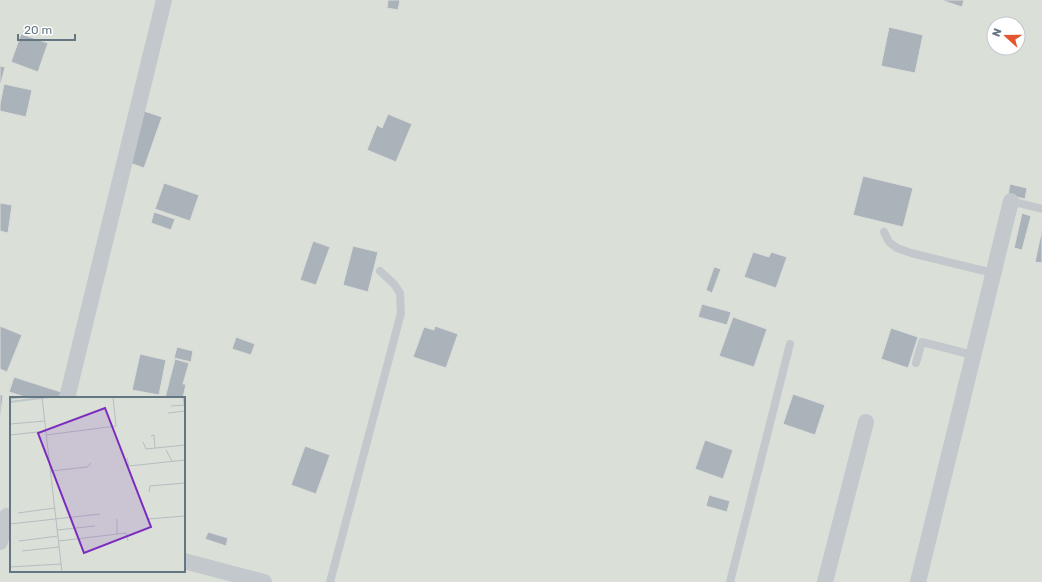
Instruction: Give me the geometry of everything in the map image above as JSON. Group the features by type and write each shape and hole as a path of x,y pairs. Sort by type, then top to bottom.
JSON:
{"street":[{"path":"67,397 164,0"},
{"path":"918,582 1010,201"},
{"path":"825,582 866,422"},
{"path":"0,542 6,515"},
{"path":"185,561 264,582"}],"lane":[{"path":"1010,201 1042,209"},
{"path":"884,232 889,242 897,248 911,253 993,272"},
{"path":"330,582 400,313 400,293 394,284 380,271"},
{"path":"916,363 922,342 973,355"},
{"path":"730,582 790,344"}],"shaded area":[{"path":"0,0 1042,0 1042,582 0,582"}],"building":[{"path":"388,0 400,0 398,10 387,8"},
{"path":"941,0 964,0 962,7"},
{"path":"889,27 923,35 915,73 881,66"},
{"path":"21,34 48,43 38,72 11,62"},
{"path":"0,66 5,67 1,83 0,83"},
{"path":"4,84 32,90 26,117 0,111"},
{"path":"144,111 162,117 144,168 127,162"},
{"path":"388,114 412,124 396,162 367,150 377,125 382,128"},
{"path":"863,176 913,188 903,227 853,215"},
{"path":"164,183 199,195 190,221 155,209"},
{"path":"1010,184 1027,188 1025,199 1008,195"},
{"path":"0,203 12,205 8,233 0,231"},
{"path":"154,212 175,219 171,230 151,223"},
{"path":"1022,213 1031,216 1022,250 1014,248"},
{"path":"1042,229 1042,263 1035,262"},
{"path":"313,241 330,247 316,285 300,280"},
{"path":"353,246 378,252 368,292 343,285"},
{"path":"753,252 769,257 771,252 787,257 776,288 744,277"},
{"path":"714,267 721,269 712,293 706,290"},
{"path":"702,304 731,312 727,325 698,317"},
{"path":"733,317 767,329 754,367 719,356"},
{"path":"0,326 22,335 7,372 0,369"},
{"path":"435,326 458,334 446,368 413,357 424,327 434,330"},
{"path":"891,328 918,337 908,368 881,359"},
{"path":"236,337 255,344 251,355 232,349"},
{"path":"177,347 193,351 191,362 174,358"},
{"path":"140,354 166,360 159,395 132,390"},
{"path":"175,359 189,363 183,384 186,384 183,397 165,397"},
{"path":"14,377 61,392 59,397 25,397 9,392"},
{"path":"793,394 825,405 815,435 783,424"},
{"path":"0,395 3,395 0,421"},
{"path":"705,440 733,450 723,479 695,469"},
{"path":"305,446 330,455 316,494 291,485"},
{"path":"709,495 730,501 727,512 706,506"},
{"path":"208,532 228,538 226,546 205,539"}]}
